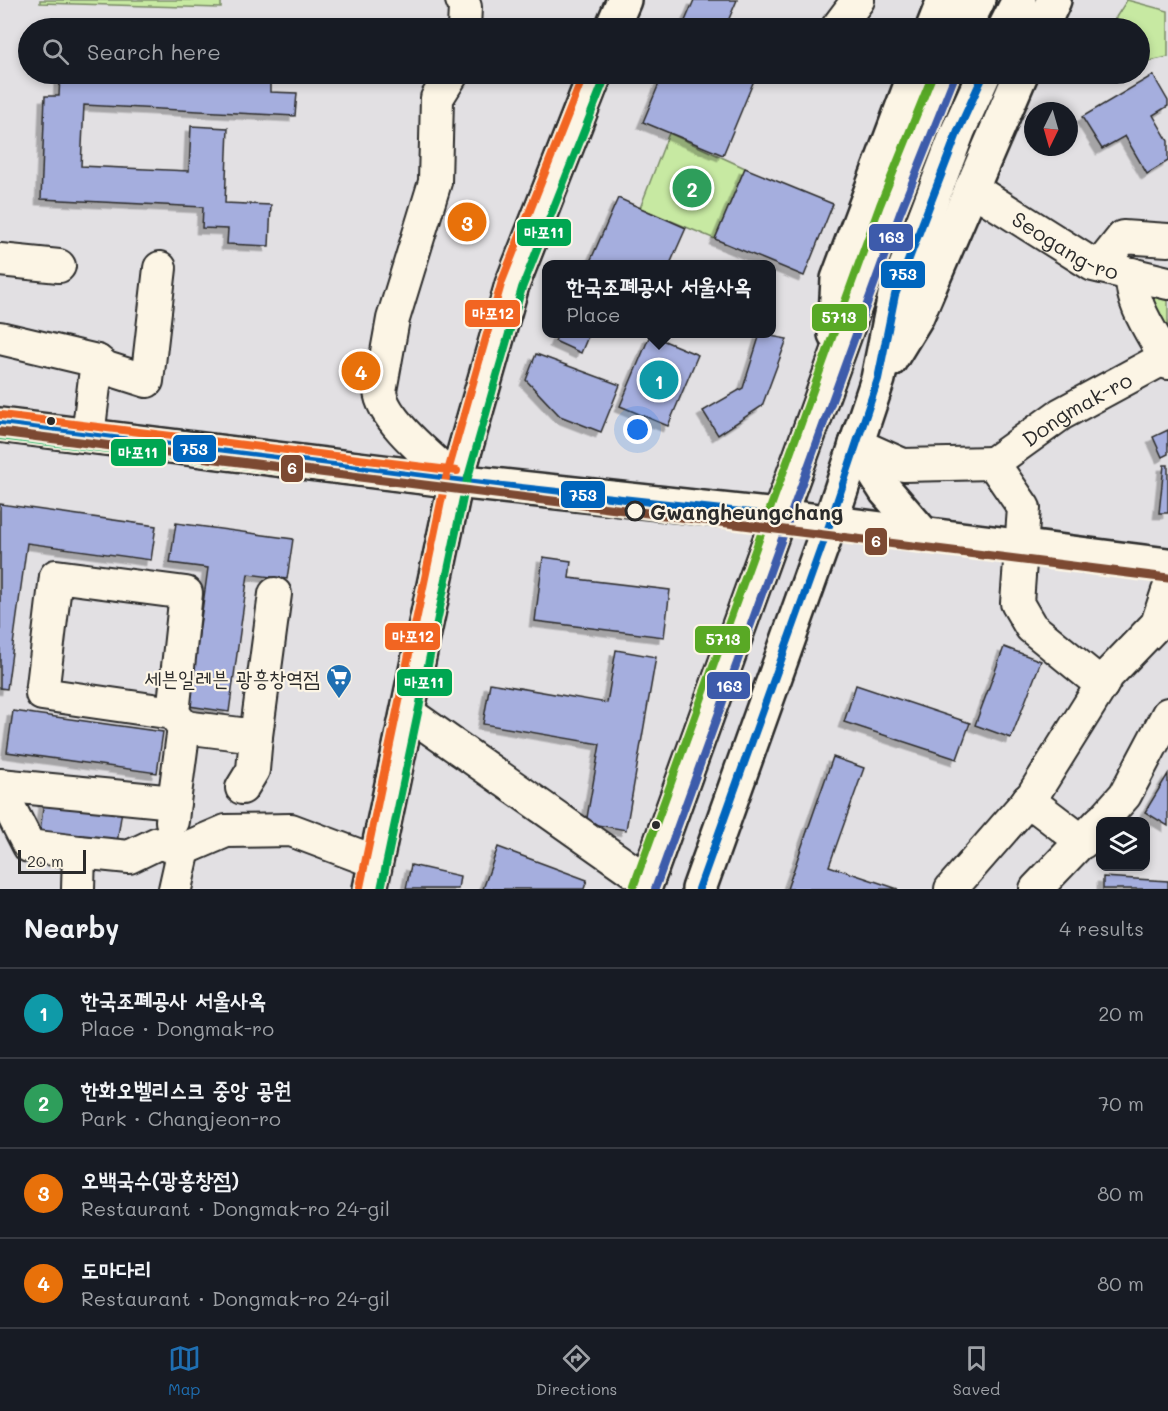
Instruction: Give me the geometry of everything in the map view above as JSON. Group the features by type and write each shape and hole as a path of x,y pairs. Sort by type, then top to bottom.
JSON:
{"main road":[{"path":"616,18 624,0"},
{"path":"937,18 944,0"},
{"path":"969,18 978,0"},
{"path":"1010,18 1019,0"},
{"path":"1046,18 1054,0"},
{"path":"373,876 456,481 512,285 591,84"},
{"path":"833,365 838,279 911,84"},
{"path":"646,885 890,208 940,84"},
{"path":"699,889 830,523 878,379 895,295 980,84"},
{"path":"878,379 917,316 1018,84"},
{"path":"0,425 456,481 778,516 1168,565"},
{"path":"856,444 886,491 924,535"}],"street":[{"path":"462,0 465,7 464,18"},
{"path":"844,18 858,0"},
{"path":"446,84 437,98 435,182 393,319 380,391 381,399 402,429 456,481"},
{"name":"Seogang-ro","path":"971,188 1093,265 1168,283"},
{"path":"1100,266 1123,237 1168,240"},
{"path":"0,260 60,266"},
{"path":"0,338 84,357 106,368 147,381 160,268"},
{"path":"1132,274 1131,287 1152,335 1167,359"},
{"path":"84,357 88,436"},
{"name":"Dongmak-ro","path":"993,463 1061,414 1167,359"},
{"path":"856,444 903,465 993,463 1024,508 1023,547 1017,603 1031,627 1102,685"},
{"path":"175,889 174,802 178,720 186,593 56,576 42,694 178,720 256,736"},
{"path":"951,889 1028,800 1102,685 1157,624 1168,591"},
{"path":"242,788 253,770 275,594"},
{"path":"407,712 646,885"},
{"path":"1036,889 1125,795 1168,714"},
{"path":"0,787 29,846 129,857 158,843 176,847 226,831 291,830 373,876"},
{"path":"0,787 174,802"},
{"path":"1028,800 1095,829"},
{"path":"78,889 79,852"}],"green space":[{"path":"40,0 221,0 221,8 40,3"},
{"path":"1127,0 1168,11 1168,57 1150,61 1150,18 1115,18"},
{"path":"669,133 745,168 715,239 640,208"},
{"path":"1136,281 1168,288 1168,351"}],"building":[{"path":"694,0 737,0 729,18 686,18"},
{"path":"1153,75 1168,101 1168,106 1153,115 1168,141 1168,161 1147,174 1125,136 1102,149 1082,117 1138,84 1150,84 1150,77"},
{"path":"60,84 270,84 270,92 297,93 295,116 84,105 81,166 189,171 191,126 228,128 225,203 271,205 269,246 227,244 228,229 202,228 203,207 41,199 45,96 59,96"},
{"path":"659,84 753,84 723,155 643,122"},
{"path":"745,168 833,204 804,276 776,264 776,260 766,260 715,239"},
{"path":"618,198 686,228 672,260 591,260"},
{"path":"556,338 587,338 581,353 555,341"},
{"path":"649,338 657,338 698,355 668,426 620,406"},
{"path":"759,338 787,339 762,406 718,435 703,411 743,388"},
{"path":"536,354 620,385 601,432 560,416 526,380"},
{"path":"1168,430 1168,454 1162,457 1153,437"},
{"path":"1164,465 1168,465 1168,513 1159,513"},
{"path":"0,504 156,526 151,560 27,543 7,689 0,688"},
{"path":"176,523 293,539 287,579 248,574 229,712 189,706 208,568 170,563"},
{"path":"543,557 571,561 569,578 670,590 664,637 535,621"},
{"path":"1004,647 1041,661 1011,738 975,725"},
{"path":"616,650 656,657 626,830 586,823 600,744 483,724 490,683 607,703"},
{"path":"856,685 970,723 957,759 844,722"},
{"path":"13,711 163,732 157,773 7,752"},
{"path":"833,757 864,768 829,866 898,889 787,889"},
{"path":"1168,774 1168,826 1145,812"},
{"path":"44,800 122,810 117,843 40,833"},
{"path":"498,847 587,880 584,889 483,889"},
{"path":"411,865 460,876 458,889 406,889"},
{"path":"1103,877 1168,881 1168,889 1103,889"}],"transit line":[{"name":"마포12","path":"360,887 446,478 502,281 580,84"},
{"name":"마포11","path":"381,889 466,484 522,288 603,84"},
{"name":"5713","path":"634,885 880,205 929,84"},
{"name":"163","path":"655,889 900,213 952,84"},
{"name":"753","path":"699,889 830,523 878,379 895,295 958,131 979,84"},
{"name":"마포12","path":"1,415 457,471"},
{"name":"753","path":"0,425 456,481 778,516"},
{"name":"6","path":"0,432 1168,578"},
{"name":"마포11","path":"0,436 455,491"}],"place":[{"name":"한화오벨리스크 중앙 공원","path":"692,188"},
{"name":"오백국수(광흥창점)","path":"467,222"},
{"name":"도마다리","path":"361,371"},
{"name":"한국조폐공사 서울사옥","path":"659,380"},
{"name":"Gwangheungchang","path":"635,511"},
{"name":"세븐일레븐 광흥창역점","path":"339,700"}]}
